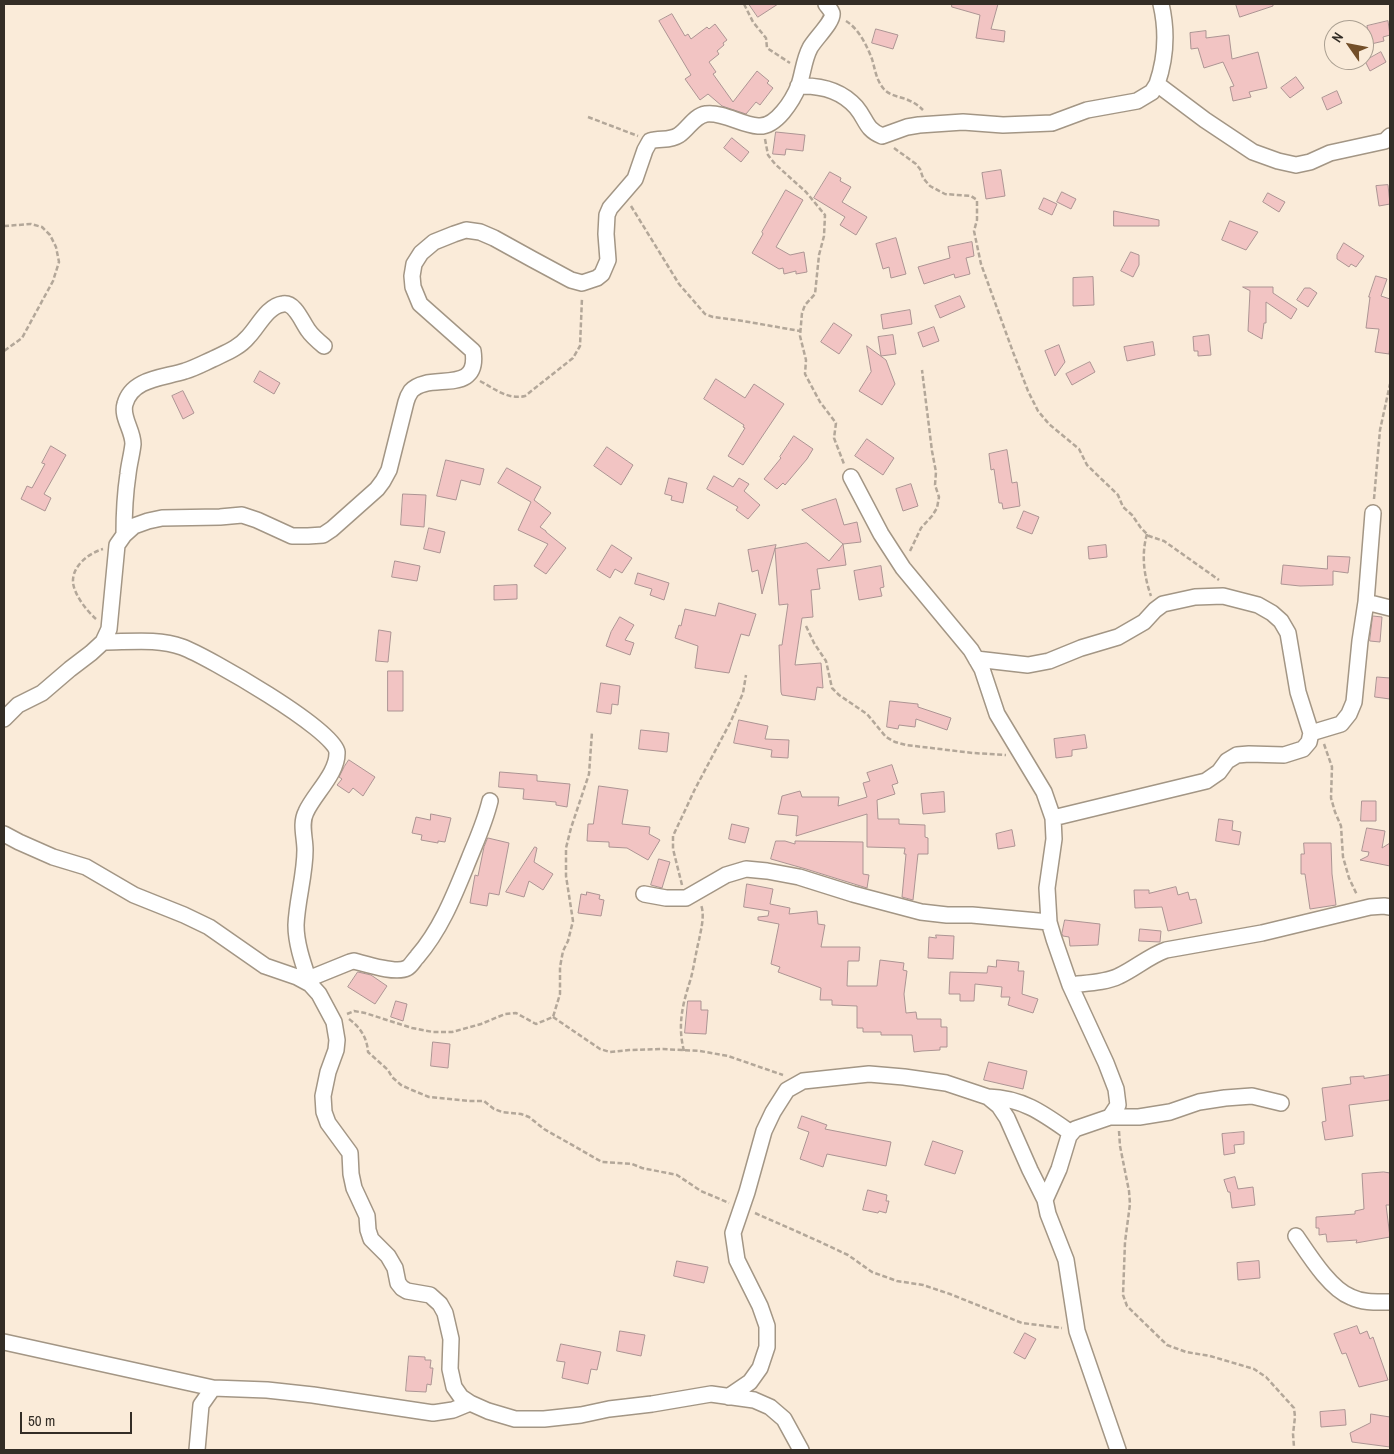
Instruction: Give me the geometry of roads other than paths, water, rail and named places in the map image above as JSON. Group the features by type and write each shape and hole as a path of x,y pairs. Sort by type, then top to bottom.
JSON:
{"street":[{"path":"800,79 812,86 838,93 856,108 871,130 882,136 907,127 940,123 1052,123 1087,110 1137,101 1152,92 1162,70 1165,38 1161,4"},
{"path":"121,540 134,526 162,518 242,515 292,536 323,535 332,529 377,489 383,481 389,470 410,392 424,383 449,382 468,375 473,368 473,351 420,304 413,287 412,276 414,264 421,252 434,242 466,230 480,232 571,280 582,283 597,278 602,274 608,260 607,215 610,208 635,179 650,141 658,138 672,140 698,116 706,114 758,126 767,126 777,119 788,104 800,79 810,49 832,20 829,8"},
{"path":"1157,84 1205,120 1253,152 1287,163 1296,165 1310,162 1330,153 1385,141 1390,136"},
{"path":"4,719 18,705 42,693 91,653 106,635 121,540 133,443 124,415 124,405 129,394 138,385 185,371 235,348 248,338 262,317 284,303 290,305 309,331 324,346"},
{"path":"851,477 881,534 903,568 971,650 982,669 997,714 1044,792 1053,818 1054,839 1047,888 1049,922 1070,985 1116,1089 1118,1105 1114,1117"},
{"path":"1053,818 1206,781 1219,772 1227,761 1237,755 1284,755 1302,749 1310,742 1315,732 1341,724 1349,714 1354,702 1366,602 1373,513"},
{"path":"976,659 1028,664 1049,661 1081,648 1118,637 1144,622 1163,604 1195,597 1223,596 1258,605 1281,621 1288,634 1298,692 1315,732"},
{"path":"1366,602 1390,608"},
{"path":"106,635 160,642 181,647 206,659 255,686 304,719 333,743 337,751 335,765 305,813 303,823 305,850 296,926 299,946 309,982 319,994 334,1022 336,1031 336,1050 328,1072 323,1096 324,1112 328,1124 350,1153 354,1188 367,1216 371,1239 388,1256 395,1268 398,1283 402,1288 407,1291 430,1295 440,1304 445,1313 452,1338 450,1369 454,1387 461,1397 488,1411 515,1419 544,1420 711,1394 754,1400 770,1407 784,1419 801,1450"},
{"path":"4,834 53,857 86,867 134,895 209,927 265,966 309,982 354,961 392,969 402,969 410,965 429,943 452,903 485,822 490,801"},
{"path":"644,894 666,898 691,896 726,875 746,869 799,877 921,912 1049,922"},
{"path":"1070,985 1118,977 1154,954 1166,950 1262,934 1362,908 1390,907"},
{"path":"728,1397 750,1382 760,1368 767,1347 767,1326 760,1306 737,1260 733,1233 764,1131 787,1090 803,1081 869,1074 946,1083 988,1097 1003,1098 1022,1103 1042,1112 1071,1133"},
{"path":"1045,1200 1059,1168 1066,1144 1075,1129 1114,1117 1139,1117 1170,1112 1199,1102 1225,1098 1252,1096 1280,1103"},
{"path":"988,1097 999,1106 1007,1118 1045,1200 1048,1214 1066,1260 1077,1331 1118,1450"},
{"path":"1296,1236 1316,1264 1336,1287 1350,1297 1367,1302 1390,1302"},
{"path":"4,1342 213,1388 267,1390 313,1395 433,1413 453,1410 470,1403"},
{"path":"197,1450 201,1405 213,1388"}]}
